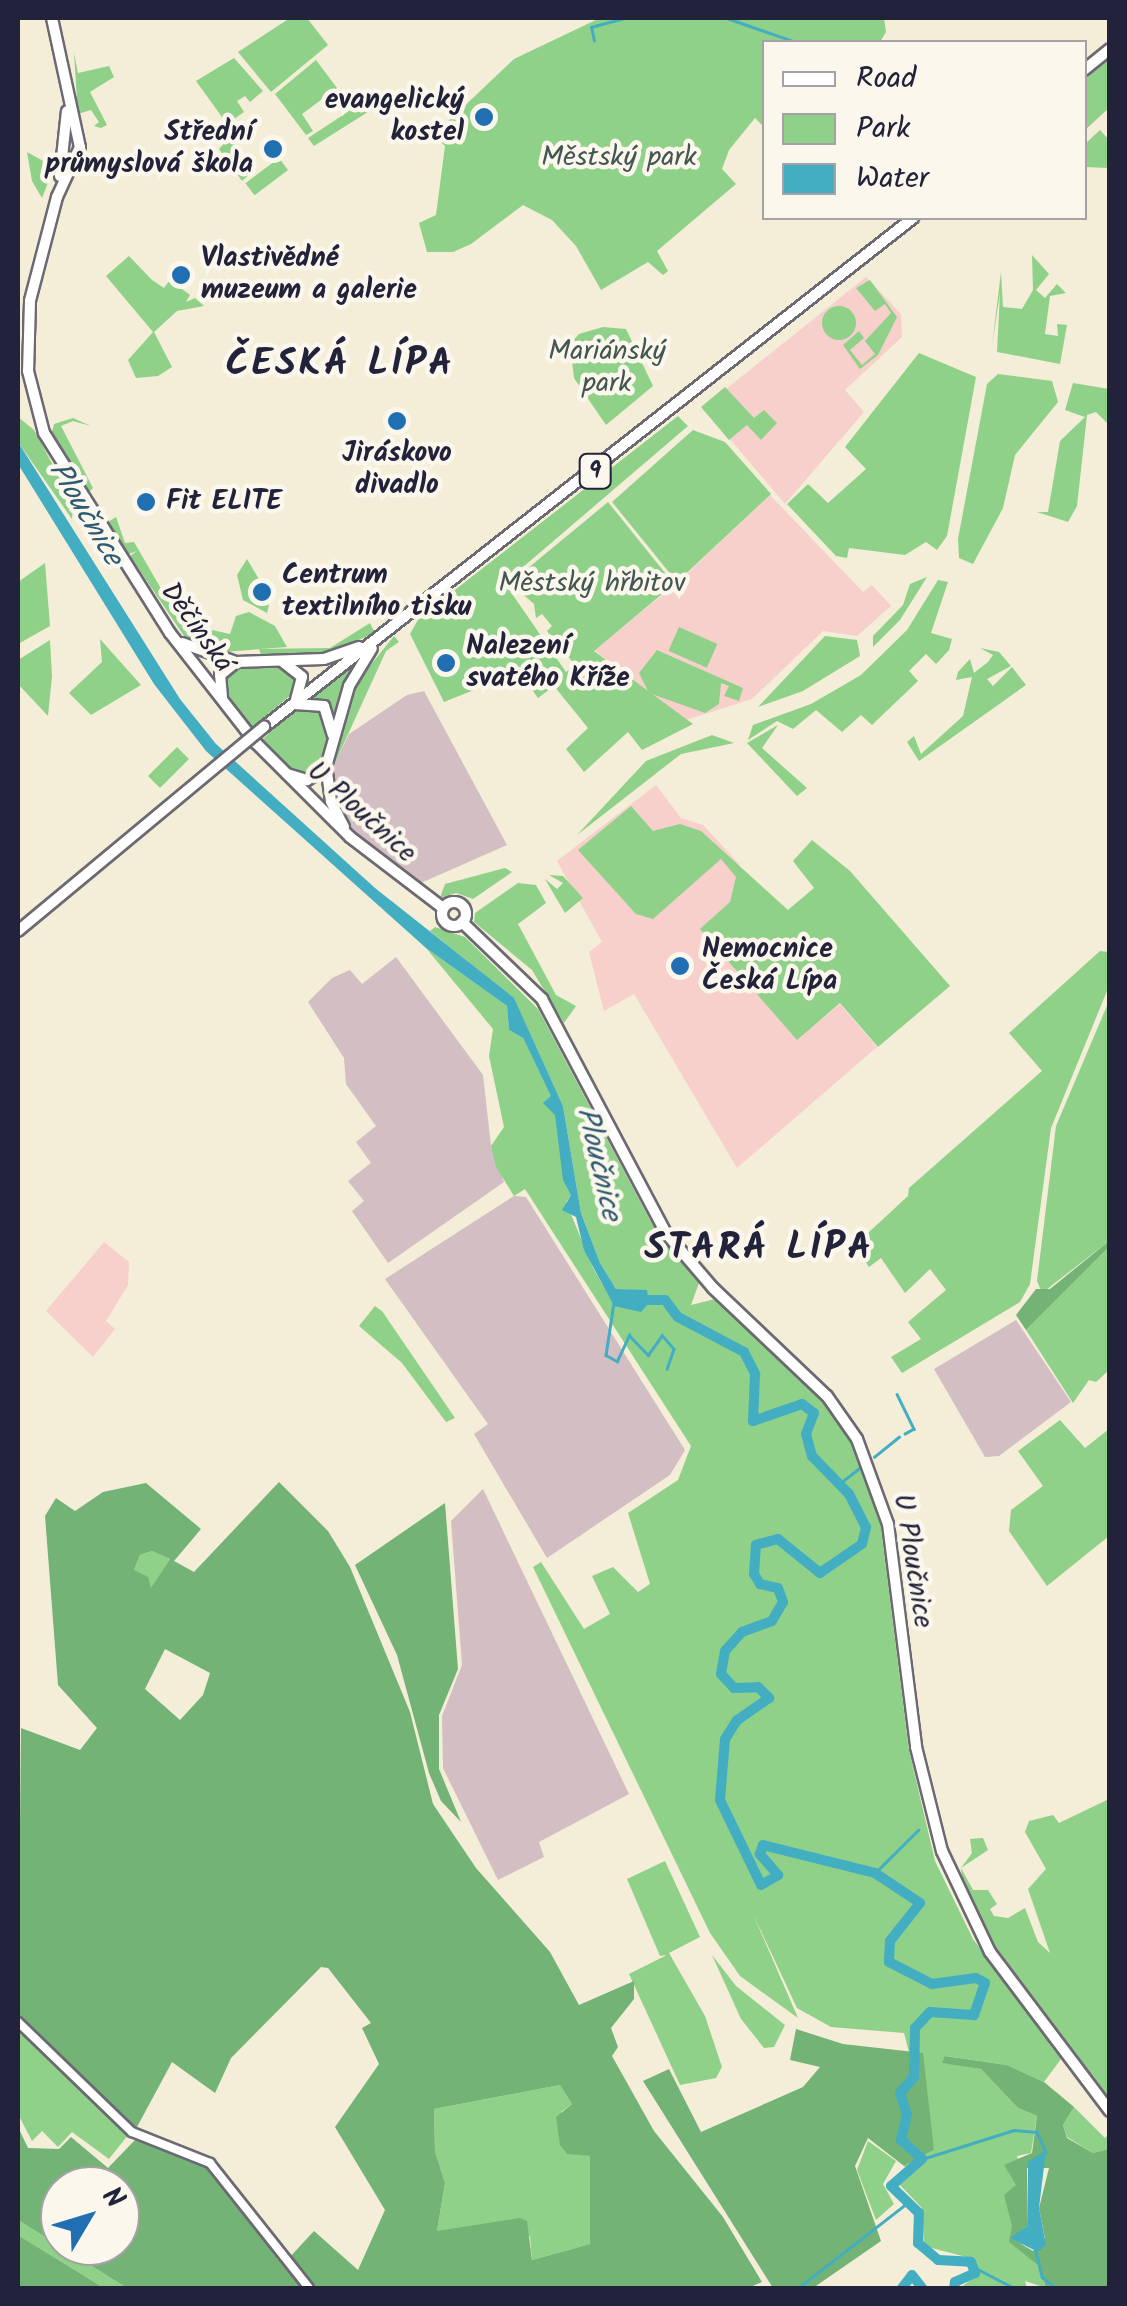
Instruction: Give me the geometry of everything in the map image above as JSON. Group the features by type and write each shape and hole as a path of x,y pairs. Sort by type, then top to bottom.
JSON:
{"main road":[{"name":"Děčínská","path":"52,18 67,94 70,137 32,292 32,393 48,443 82,501 198,672 256,743"},
{"path":"1087,67 1110,48"},
{"name":"Děčínská","path":"68,157 80,148 70,137"},
{"name":"9","path":"18,930 292,704 910,220"},
{"path":"170,632 216,660 236,662 282,662 339,655 382,636"},
{"path":"312,802 356,672 382,636"},
{"path":"198,672 216,660"},
{"path":"198,672 236,662"},
{"path":"229,710 218,678 236,662"},
{"path":"282,662 303,680 292,704 324,706 333,736"},
{"name":"U Ploučnice","path":"256,743 350,836 443,908 448,924 462,922"},
{"path":"282,772 307,780 325,772"},
{"path":"325,772 350,836"},
{"name":"U Ploučnice","path":"443,908 460,904 462,922 542,999 666,1232 712,1288 827,1396 865,1455 888,1524 926,1802 973,1922 1020,1994 1110,2111"}],"street":[{"path":"18,2022 124,2126 210,2162 310,2288"}],"shaded area":[{"path":"866,277 901,314 902,337 845,390 864,412 785,504 730,439 726,389"},
{"path":"770,495 863,592 872,585 891,606 857,636 823,631 752,699 686,720 594,650 675,585"},
{"path":"424,691 507,845 414,886 346,824 332,794 334,765 349,734 407,695"},
{"name":"Nemocnice Česká Lípa","path":"656,785 681,818 703,825 739,864 757,955 817,1023 840,1004 877,1047 737,1168 634,994 604,1011 589,952 602,942 557,861"},
{"path":"396,957 483,1075 491,1146 504,1182 388,1263 352,1211 364,1201 348,1181 371,1163 356,1142 376,1126 346,1084 344,1058 308,1002 332,978 350,970 362,984"},
{"path":"514,1196 526,1197 685,1450 670,1475 547,1558 474,1434 488,1424 385,1279"},
{"path":"104,1242 129,1262 128,1285 106,1321 115,1329 93,1357 46,1311"},
{"path":"1016,1320 1071,1402 999,1456 985,1457 934,1369"},
{"path":"483,1489 629,1794 539,1842 544,1857 498,1880 443,1768 442,1716 462,1665 451,1521"}],"green space":[{"path":"290,18 307,18 328,45 271,92 238,52"},
{"name":"Městský park","path":"600,18 884,18 886,32 881,40 762,40 762,125 755,118 729,150 722,169 736,184 657,251 668,271 663,275 648,262 601,290 576,246 552,220 523,205 471,244 453,252 427,252 419,223 436,215 445,146 434,135 514,59"},
{"path":"74,53 78,73 109,66 114,77 90,92 107,125 101,128 94,126 99,122 91,110 78,114"},
{"path":"1109,56 1109,108 1087,128 1087,74"},
{"path":"234,58 263,91 250,102 245,96 237,101 244,112 227,124 196,81"},
{"path":"316,60 337,88 302,114 313,131 306,135 275,94"},
{"path":"372,96 379,105 314,146 308,138"},
{"path":"1100,130 1109,140 1109,168 1087,167 1087,142"},
{"path":"230,137 253,171 242,181 219,149"},
{"path":"27,152 54,167 42,198 32,181"},
{"path":"279,158 288,170 254,195 245,183"},
{"path":"1032,255 1049,274 1036,290 1045,298 1057,284 1066,293 1050,296 1045,334 1058,336 1057,324 1067,325 1060,364 997,352 1000,293 992,346 1001,272 1003,307 1022,309 1033,290"},
{"path":"129,256 164,288 170,280 190,295 186,302 195,298 204,306 177,311 154,332 172,367 158,376 136,378 128,360 153,332 106,276"},
{"path":"870,280 897,317 878,355 860,369 843,345 859,331 864,338 850,350 862,365 875,354 865,341 891,313 885,304 875,311 856,288"},
{"path":"839,306 851,311 856,323 851,335 839,340 827,335 822,323 827,311"},
{"name":"Mariánský park","path":"603,327 626,329 653,386 606,425 574,378 570,344 579,334"},
{"path":"919,353 976,377 947,536 937,550 926,542 905,555 849,548 847,558 836,556 787,504 808,484 828,503 866,469 845,447"},
{"path":"998,374 1052,381 1058,402 1015,455 1003,508 973,564 959,558 958,539 987,384"},
{"path":"1073,383 1109,389 1110,426 1096,412 1087,415 1077,506 1068,522 1037,512 1048,512 1060,441 1085,417 1065,410"},
{"path":"725,387 754,418 764,410 777,423 761,440 747,425 729,440 701,407"},
{"name":"Městský hřbitov","path":"678,416 688,426 509,579 501,578 566,672 575,665 547,631 552,626 542,614 536,618 534,604 510,583 608,502 674,584 594,651 693,724 642,750 628,732 584,772 566,749 588,728 554,686 538,698 519,672 444,702 410,634 419,618"},
{"path":"18,417 34,430 73,502 72,519 18,442"},
{"path":"73,418 91,426 73,421 61,426 93,488 89,492 52,432 54,424"},
{"path":"693,430 725,442 771,494 677,582 612,502"},
{"path":"116,517 125,543 134,542 181,623 230,634 236,616 249,612 275,626 287,647 211,653 188,642 130,556 137,551 129,554 108,522"},
{"path":"247,559 263,586 256,590 269,605 267,613 243,600 237,575"},
{"path":"45,563 50,626 18,644 18,582"},
{"path":"927,577 900,620 873,647 873,636 903,605 910,584"},
{"path":"938,580 948,582 931,633 952,639 949,650 936,664 926,654 909,671 918,681 872,725 861,715 842,732 816,710 793,729 777,721 748,740 753,725 811,704 861,675 907,630"},
{"path":"370,623 375,633 324,655 261,655 259,649 330,648"},
{"path":"679,627 717,644 707,668 668,651"},
{"path":"394,636 399,642 386,651 334,765 353,687"},
{"path":"825,636 857,640 860,656 803,691 758,707"},
{"path":"100,639 141,685 91,715 69,693 102,662"},
{"path":"50,640 48,716 18,684 18,660"},
{"path":"370,648 335,727 331,709 307,698"},
{"path":"980,648 999,652 1011,666 987,679 993,686 1012,667 1026,685 919,761 907,742 914,736 921,754 963,716 972,677 956,680 958,672 970,659 974,673 988,662 993,655"},
{"path":"657,650 743,688 739,701 724,696 729,686 721,683 719,704 705,713 649,693 639,673"},
{"path":"236,667 286,668 296,675 297,690 251,728 224,694 223,674"},
{"path":"312,705 324,712 329,730 320,768 311,777 287,770 261,741 296,708"},
{"path":"778,725 762,748 807,788 797,796 747,743"},
{"path":"712,735 734,743 681,754 577,835 646,761"},
{"path":"177,747 189,759 160,788 148,776"},
{"path":"631,806 653,831 680,824 701,831 788,910 814,888 793,861 812,840 850,871 950,986 878,1047 840,1003 797,1040 700,929 730,902 736,877 721,859 653,919 636,914 578,850"},
{"path":"505,868 512,872 473,899 456,893 440,898 445,884"},
{"path":"549,875 563,876 583,898 565,913 545,879 557,889 563,883"},
{"path":"518,883 536,885 546,903 518,924 556,995 576,1006 564,1023 532,970 474,922 475,913"},
{"path":"435,927 465,937 538,1009 650,1220 699,1283 691,1305 715,1299 821,1398 855,1445 879,1511 909,1750 935,1861 973,1939 1061,2059 1044,2082 1007,2065 946,2056 943,2062 981,2069 1018,2108 1037,2116 1031,2153 1017,2156 1026,2183 1021,2250 1039,2266 1046,2288 1025,2281 1027,2288 960,2288 980,2273 974,2259 924,2246 922,2208 898,2183 910,2171 904,2166 934,2150 904,2033 831,2027 797,2008 753,1914 798,2018 740,1976 710,1933 533,1567 541,1562 584,1629 610,1614 592,1576 613,1567 638,1592 650,1584 628,1513 678,1480 691,1446 525,1189 514,1196 496,1167 491,1146 504,1127 489,1056 493,1029 426,948 507,1006 509,1030 523,1038 552,1097 571,1195 566,1202 593,1268 614,1305 646,1291 616,1289 600,1263 581,1213 563,1106 514,999 430,931"},
{"path":"1100,951 1109,952 1109,986 1051,1128 1030,1284 1020,1302 902,1373 891,1357 921,1339 908,1322 946,1290 930,1269 905,1293 881,1258 869,1267 855,1245 908,1196 909,1188 1042,1071 1009,1033"},
{"path":"1109,1001 1109,1241 1042,1293 1037,1281 1056,1126"},
{"path":"1109,1241 1109,1247 1026,1330 1016,1315 1036,1289 1050,1289"},
{"path":"1109,1247 1109,1370 1096,1382 1089,1380 1073,1403 1026,1330"},
{"path":"375,1306 455,1418 446,1422 402,1363 359,1326"},
{"path":"1060,1420 1085,1448 1109,1429 1109,1536 1047,1586 1009,1531 1011,1510 1043,1486 1018,1451"},
{"path":"279,1482 328,1531 350,1567 410,1712 433,1804 476,1868 550,1952 579,2005 634,1981 634,1999 611,2028 618,2047 612,2056 654,2131 723,2217 762,2282 748,2288 315,2288 288,2259 314,2231 358,2270 385,2210 335,2127 379,2064 362,2028 371,2023 328,1968 321,1967 231,2058 215,2093 172,2062 137,2127 112,2112 18,2016 21,1728 80,1750 97,1728 58,1685 45,1516 56,1498 75,1511 103,1492 146,1483 201,1529 174,1561 194,1572","holes":["152,1551 170,1559 151,1588 148,1577 134,1570 140,1555","165,1649 210,1673 203,1695 180,1720 145,1689","560,2085 572,2104 556,2117 560,2145 567,2154 590,2156 590,2244 532,2260 527,2221 520,2218 437,2231 445,2183 435,2151 434,2109"]},
{"path":"445,1503 458,1669 439,1715 439,1769 461,1822 441,1801 429,1773 397,1655 355,1565"},
{"path":"152,1551 170,1559 151,1589 134,1570 140,1555"},
{"path":"1109,1799 1109,2102 996,1951 964,1896 961,1868 973,1890 988,1890 997,1904 990,1909 994,1916 1008,1918 1025,1908 1038,1942 1050,1953 1028,1889 1046,1869 1025,1832 1029,1821 1053,1815 1059,1823"},
{"path":"983,1838 988,1850 961,1868 972,1853 970,1839"},
{"path":"665,1861 700,1937 669,1953 705,2016 722,2067 716,2078 680,2085 629,1974 667,1955 660,1956 627,1879"},
{"path":"712,1955 736,1986 785,2025 774,2047 764,2048 741,2019"},
{"path":"18,2027 128,2135 109,2159 72,2132 58,2147 42,2131 32,2141 18,2114"},
{"path":"796,2029 843,2044 923,2053 934,2150 904,2166 868,2138 855,2166 881,2241 813,2288 773,2288 643,2081 669,2069 701,2132 803,2087 820,2067 790,2060"},
{"path":"945,2056 1007,2065 1044,2082 1074,2107 1063,2125 1067,2138 1093,2153 1109,2149 1109,2288 1046,2288 1039,2266 1009,2242 1012,2226 1004,2195 1016,2185 1004,2165 1032,2153 1037,2116 1018,2108 981,2069 942,2063","holes":["1027,2168 1049,2168 1039,2208 1045,2239 1033,2251 1011,2238 1028,2225"]},
{"path":"560,2085 572,2104 561,2112 565,2152 590,2156 590,2244 532,2260 530,2236 437,2231 445,2183 435,2151 434,2109"},
{"path":"1074,2107 1105,2138 1109,2134 1109,2149 1093,2153 1067,2137 1063,2125"},
{"path":"18,2127 28,2148 59,2149 71,2137 106,2166 40,2166 40,2234 18,2220"},
{"path":"135,2140 205,2165 305,2288 127,2288 92,2266 140,2266 140,2166 110,2166"},
{"path":"868,2141 896,2161 883,2184 894,2204 876,2220 857,2170"},
{"path":"18,2220 40,2234 40,2249 18,2235"},
{"path":"18,2235 40,2249 40,2266 68,2266 104,2288 18,2288"},
{"path":"68,2266 92,2266 127,2288 104,2288"}],"water":[{"path":"18,442 180,699 216,744 375,888 514,998 563,1106 581,1213 600,1263 616,1289 647,1290 649,1303 641,1312 614,1306 584,1250 576,1217 562,1210 571,1195 563,1180 555,1115 543,1103 551,1096 523,1038 509,1030 507,1006 426,948 206,751 154,684 18,464"},
{"path":"1046,2150 1039,2208 1046,2245 1038,2252 1010,2238 1028,2225 1028,2162"}],"waterway":[{"path":"594,41 591,27 624,18"},
{"path":"727,18 790,40"},
{"name":"Ploučnice","path":"640,1300 665,1300 678,1317 744,1352 755,1374 753,1421 802,1404 814,1413 806,1434 812,1456 849,1494 866,1527 862,1544 820,1573 778,1539 756,1545 754,1574 760,1584 778,1588 783,1602 772,1621 742,1632 725,1651 721,1674 734,1688 758,1687 769,1698 737,1720 725,1739 720,1800 761,1885 778,1875 760,1854 763,1845 875,1873 920,1903 890,1941 889,1962 932,1984 976,1978 985,1983 974,2015 930,2012 915,2028 914,2077 900,2093 907,2114 901,2140 922,2159 891,2186 919,2213 918,2243 938,2260 971,2262 975,2273 955,2282 954,2288"},
{"path":"614,1303 606,1355 617,1361 629,1335 648,1355 662,1335 674,1349 667,1369"},
{"path":"897,1394 914,1429 905,1434"},
{"path":"874,1457 899,1437"},
{"path":"839,1484 863,1465"},
{"path":"875,1873 918,1830"},
{"path":"922,2159 1014,2130 1037,2132 1046,2152"},
{"path":"798,2288 907,2203"},
{"path":"1035,2248 1042,2277 1052,2285"},
{"path":"972,2266 1014,2288"},
{"name":"Ploučnice","path":"902,2288 912,2275 922,2288"}],"place":[{"name":"evangelický kostel","path":"484,117"},
{"name":"Střední průmyslová škola","path":"273,149"},
{"name":"Vlastivědné muzeum a galerie","path":"181,275"},
{"name":"Jiráskovo divadlo","path":"397,421"},
{"name":"Fit ELITE","path":"146,502"},
{"name":"Centrum textilního tisku","path":"262,592"},
{"name":"Nalezení svatého Kříže","path":"446,663"},
{"name":"Nemocnice Česká Lípa","path":"680,966"}],"district":[{"name":"ČESKÁ LÍPA","path":"340,366"},
{"name":"STARÁ LÍPA","path":"759,1250"}]}
